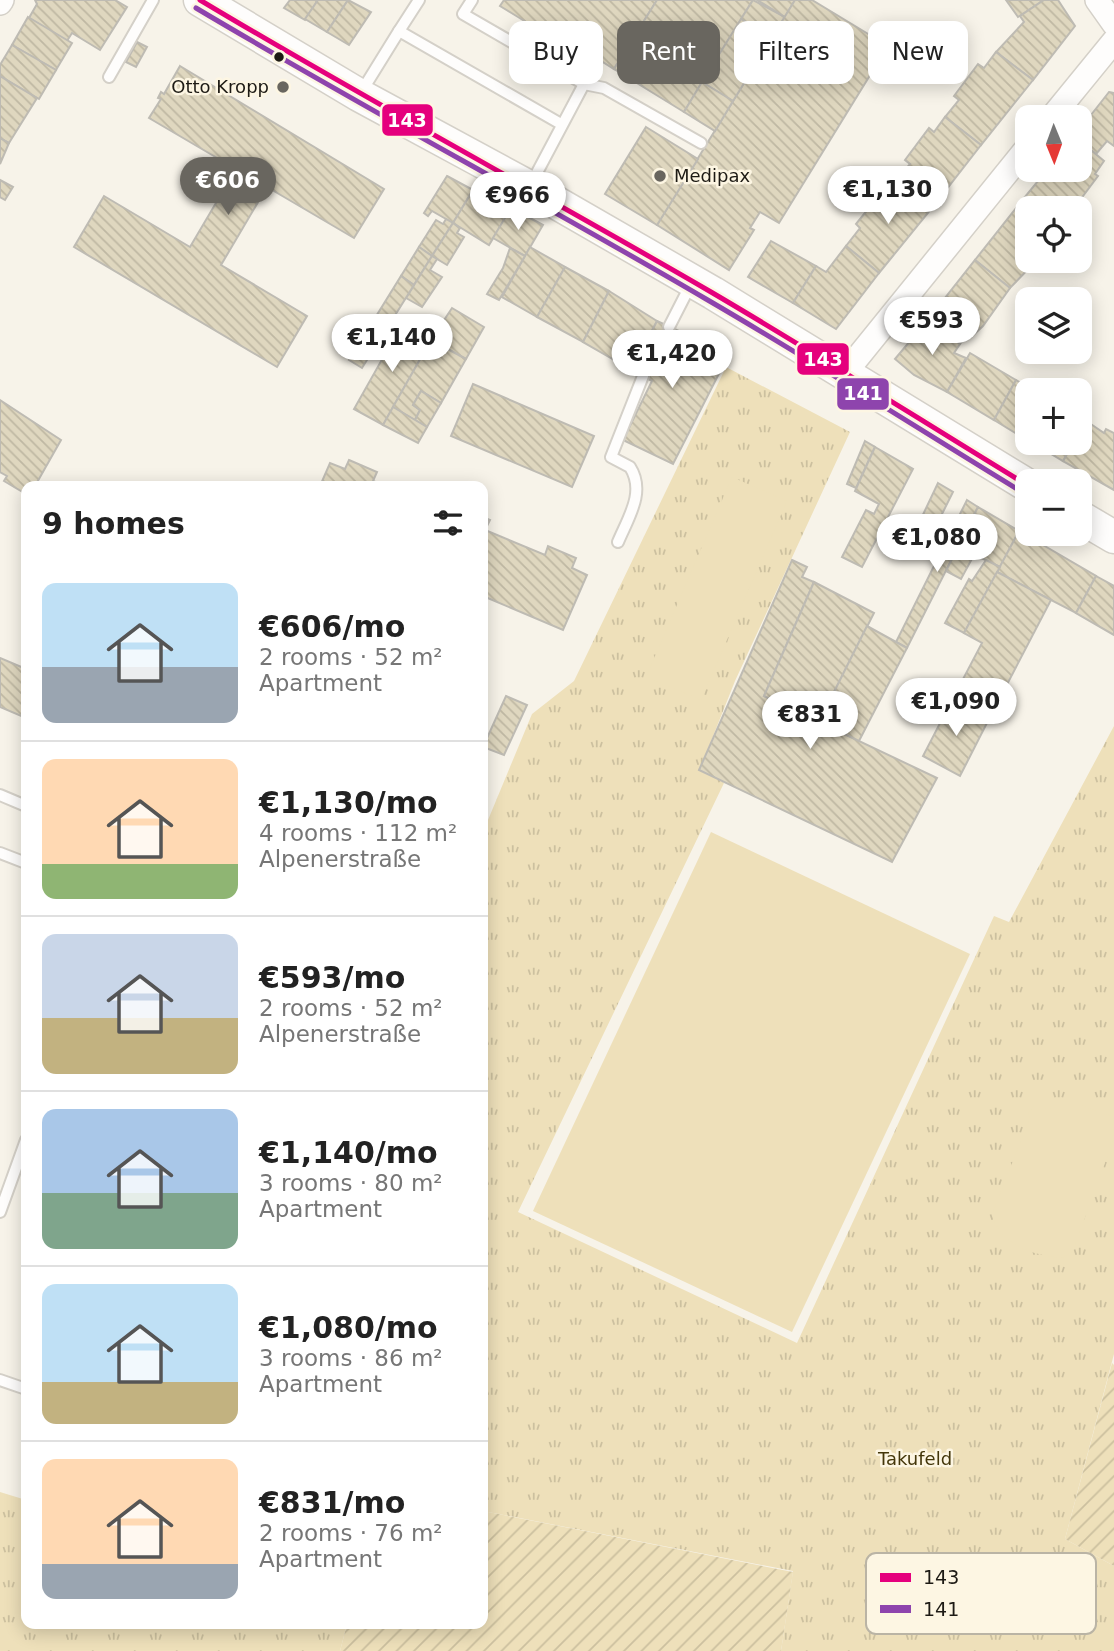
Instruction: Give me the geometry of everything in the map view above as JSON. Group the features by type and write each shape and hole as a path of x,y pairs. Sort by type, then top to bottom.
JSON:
{"main road":[{"path":"200,0 359,95 529,187 692,281 1015,478"},
{"path":"1092,524 1114,537"}],"street":[{"path":"1097,0 1114,24"},
{"path":"1062,105 1114,41"},
{"path":"845,373 1015,163"}],"lane":[{"path":"109,77 153,0"},
{"path":"359,95 419,0"},
{"path":"472,0 463,14 509,41"},
{"path":"399,31 561,124"},
{"path":"529,187 584,84 604,88 701,143"},
{"path":"669,327 692,281"},
{"path":"618,542 635,502 637,485 630,467 611,457 643,376"},
{"path":"0,795 21,804"},
{"path":"0,853 21,861"},
{"path":"0,1213 21,1154"},
{"path":"0,1380 21,1387"}],"green space":[{"name":"Takufeld","path":"726,367 850,432 735,681 700,769 724,783 518,1212 797,1343 994,916 1009,922 1114,726 1114,1354 1065,1539 1090,1553 866,1553 866,1634 1096,1634 1096,1556 1114,1566 1114,1651 781,1651 793,1571 488,1512 488,820 532,714 574,681"},
{"path":"732,477 787,501 701,700 646,677"},
{"path":"711,832 970,954 792,1332 533,1211"},
{"path":"1080,1105 1112,1116 1114,1138 1073,1251 1062,1258 1029,1251 1002,1234 992,1214 1030,1118 1028,1113 1034,1106 1051,1109"},
{"path":"1112,1363 1114,1566 1096,1556 1096,1553 1090,1553 1065,1539"},
{"path":"0,1492 21,1498 21,1629 346,1629 340,1651 0,1651"},
{"path":"488,1512 793,1572 781,1651 340,1651 346,1629 488,1629"}],"building":[{"path":"35,0 115,0 127,7 100,50 72,33 67,41 29,18 37,4"},
{"path":"290,0 318,0 305,20 284,8"},
{"path":"318,0 348,0 327,32 305,19"},
{"path":"348,0 371,12 349,45 327,32"},
{"path":"504,0 657,0 644,21 617,21 617,64 614,69 603,62 603,21 524,21 500,6"},
{"path":"657,0 753,0 740,21 734,21 734,31 720,54 720,21 644,21"},
{"path":"753,0 785,17 783,21 741,19"},
{"path":"757,0 795,0 785,17"},
{"path":"795,0 812,0 847,21 782,21"},
{"path":"1006,0 1044,0 1018,17"},
{"path":"1044,0 1058,0 1075,26 1033,80 996,52 1024,22 1020,16"},
{"path":"28,17 72,43 56,70 12,45"},
{"path":"854,25 868,34 868,78 779,223 760,212 750,228 754,230 729,270 657,225 743,84 854,84"},
{"path":"734,30 734,84 744,84 733,101 705,84 720,84 720,53"},
{"path":"137,42 147,47 136,67 126,62"},
{"path":"12,45 56,70 39,99 0,76 0,65"},
{"path":"996,52 1033,80 981,145 945,117 959,100 954,96 963,84 968,84 968,77 978,64 984,68"},
{"path":"180,66 384,189 354,238 267,187 221,265 307,316 277,367 74,247 104,196 190,247 236,169 149,118 161,99 158,98 161,92 164,94"},
{"path":"0,76 37,98 9,143 0,138"},
{"path":"638,84 701,84 684,112"},
{"path":"701,84 733,101 715,131 684,112"},
{"path":"1109,92 1114,93 1114,146 1107,141 1096,154 1092,151 1092,114"},
{"path":"945,117 981,145 932,208 897,180 910,164 905,160 929,128 934,132"},
{"path":"646,127 698,159 657,225 605,194"},
{"path":"0,138 9,143 0,164"},
{"path":"1092,151 1104,161 1095,174 1098,176 1083,196 1026,196 1037,182 1092,182"},
{"path":"447,176 473,190 453,223 432,211 428,216 424,213"},
{"path":"0,180 13,187 5,200 0,197"},
{"path":"897,180 932,208 879,273 846,246 860,228 856,224 881,193 884,196"},
{"path":"473,190 509,212 489,245 453,223"},
{"path":"511,208 543,225 525,256 493,238"},
{"path":"1015,209 1015,273 1024,273 1010,288 975,260"},
{"path":"446,219 453,223 432,256 419,247 436,220 443,224"},
{"path":"453,223 460,228 457,233 464,237 447,265 432,256"},
{"path":"771,241 816,266 793,303 748,277"},
{"path":"846,246 879,273 836,329 793,303 816,266 826,272"},
{"path":"419,247 432,256 414,285 401,276"},
{"path":"530,247 565,267 537,317 502,297"},
{"path":"510,248 525,256 499,300 487,294 503,268"},
{"path":"432,256 437,259 430,270 442,277 422,307 406,298"},
{"path":"975,260 1010,288 983,326 971,337 967,335 960,344 926,322"},
{"path":"565,267 609,291 583,342 537,317"},
{"path":"401,276 414,285 362,368 349,360"},
{"path":"609,291 657,321 632,370 583,342"},
{"path":"452,308 484,327 466,359 431,340"},
{"path":"657,321 729,354 673,464 623,440 652,381 632,370"},
{"path":"926,322 960,344 954,353 966,358 947,392 914,375 895,359"},
{"path":"402,324 431,340 383,425 354,409"},
{"path":"431,340 466,359 441,403 421,391 413,405 420,410 415,420 393,407"},
{"path":"970,353 1015,379 994,420 947,392"},
{"path":"1015,382 1015,433 994,420"},
{"path":"473,384 594,436 572,487 451,436"},
{"path":"421,391 441,403 427,427 415,420 420,410 413,405"},
{"path":"0,400 61,440 38,481 21,481 21,491 4,481 7,476 0,472"},
{"path":"393,407 427,427 418,443 383,425"},
{"path":"1092,425 1104,433 1106,429 1114,433 1114,490 1092,477 1092,469 1077,469 1063,461 1066,455 1092,455"},
{"path":"865,441 875,447 856,488 847,484"},
{"path":"875,447 913,469 862,567 842,557 866,510 874,514 879,504 855,491"},
{"path":"1053,455 1066,455 1063,461"},
{"path":"349,460 377,472 373,481 322,481 330,463 345,469"},
{"path":"938,483 953,492 934,530 919,523"},
{"path":"967,500 978,507 907,648 896,642"},
{"path":"978,507 1015,529 1015,539 1000,567 958,547"},
{"path":"919,523 934,530 927,543 917,539 919,535 913,532"},
{"path":"488,531 545,555 548,546 576,558 572,568 587,575 563,630 488,598"},
{"path":"913,532 919,535 917,539 927,543 923,552 908,544"},
{"path":"1015,538 1015,546 1045,546 1096,576 1076,613 997,572"},
{"path":"958,547 974,555 961,579 946,571"},
{"path":"792,560 807,567 802,577 814,582 764,696 937,778 892,862 699,770"},
{"path":"986,560 1000,567 964,633 945,623 969,579 972,581"},
{"path":"997,572 1051,600 989,719 952,700 982,643 964,633"},
{"path":"1096,576 1114,586 1114,635 1076,613"},
{"path":"814,582 874,613 819,722 764,696"},
{"path":"867,626 907,648 859,741 819,722"},
{"path":"0,658 21,667 21,716 0,707"},
{"path":"506,696 527,705 504,755 488,749 488,736"},
{"path":"952,700 989,719 960,776 923,756"}],"transit line":[{"name":"143","path":"200,0 711,292 1015,478"},
{"name":"141","path":"196,8 706,299 1015,488"}],"place":[{"name":"Otto Kropp","path":"283,87"},
{"name":"Medipax","path":"660,176"}]}
